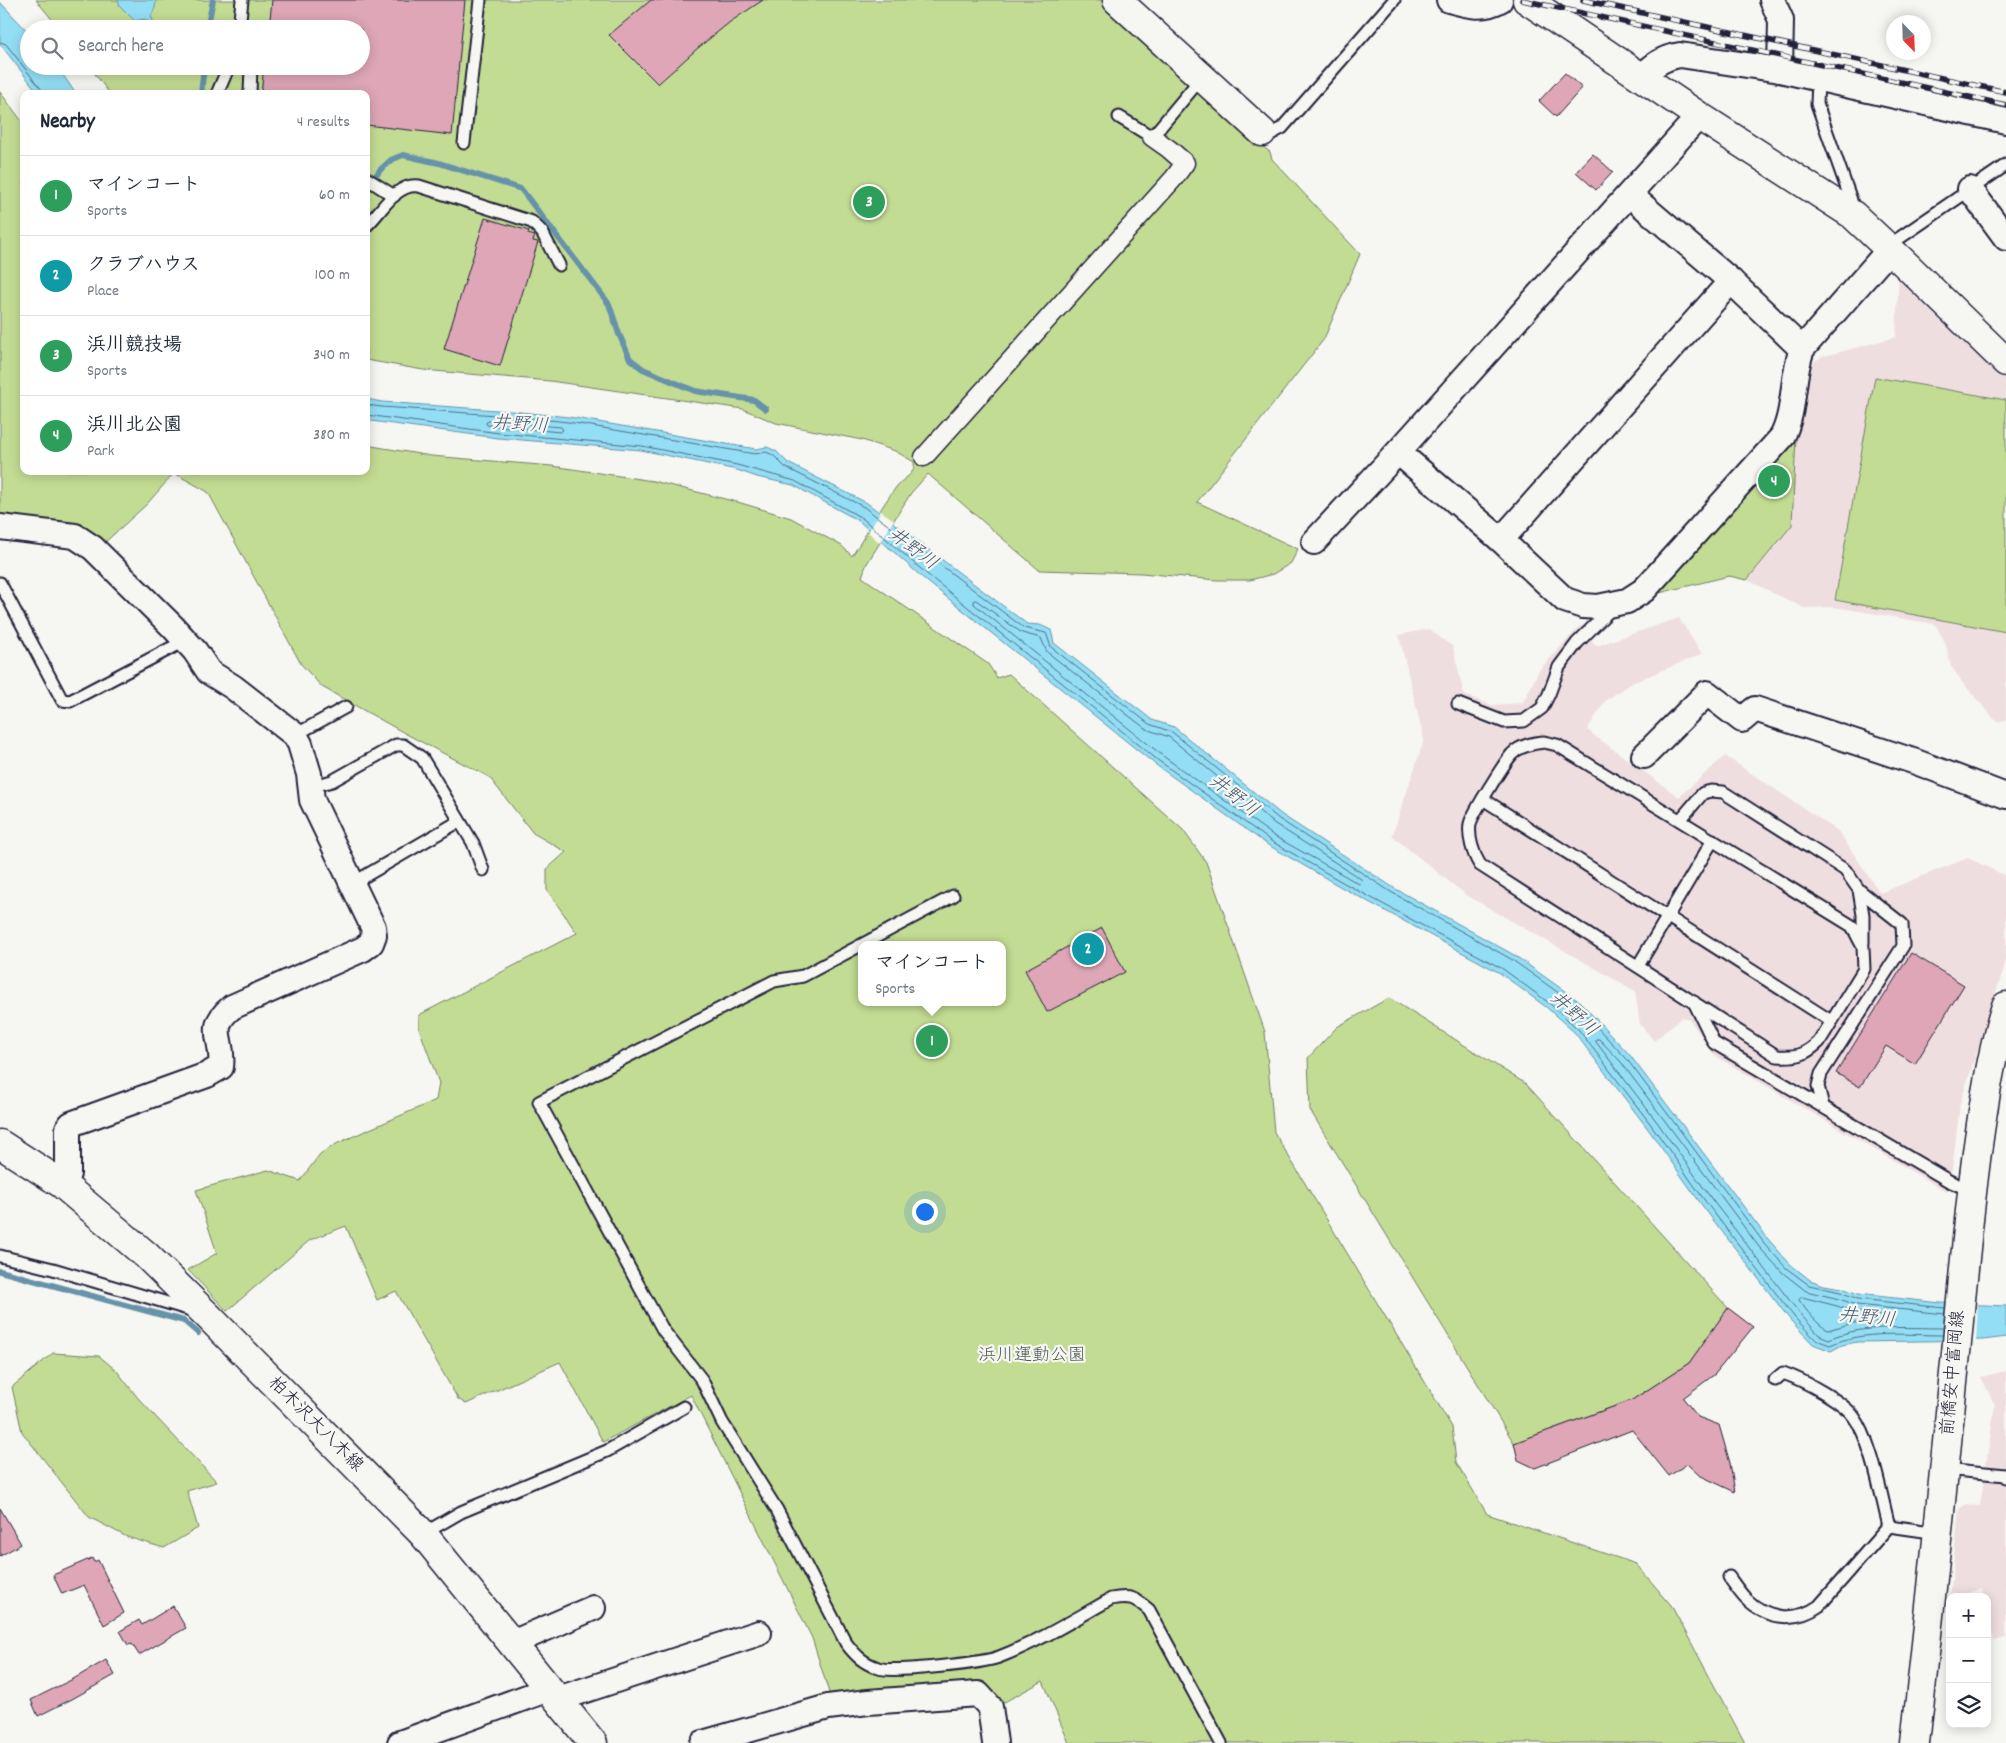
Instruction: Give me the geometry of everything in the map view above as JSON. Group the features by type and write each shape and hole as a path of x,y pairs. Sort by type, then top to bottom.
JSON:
{"main road":[{"path":"1117,0 1262,132"},
{"path":"1527,0 1699,116 1853,216 2006,362"},
{"name":"前橋安中富岡線","path":"1915,1743 1972,1191 1985,1094 2006,1006"},
{"name":"柏木沢大八木線","path":"0,1144 62,1184 146,1255 210,1318 423,1534 593,1743"}],"street":[{"path":"1448,0 1474,6 1492,5 1500,0"},
{"path":"1772,0 1781,20 1780,70"},
{"path":"1642,77 1654,63 1666,57 1680,55 1780,70 2006,121"},
{"path":"1314,542 1398,452 1699,116"},
{"path":"924,457 1174,178 1185,163 1152,137"},
{"path":"1970,189 2006,238"},
{"path":"1630,195 1731,281 1802,349"},
{"path":"1398,452 1501,540 1565,600 1583,606 1598,607 1627,601 1644,590 1782,437 1790,415 1797,362 1802,349 1889,250"},
{"path":"1501,540 1731,281"},
{"path":"0,527 75,536 92,548 185,639 209,672 233,686 295,735 300,744 309,774 310,788 316,809 353,883 373,927 374,935 371,943 363,949 232,1007 224,1013 219,1019 217,1027 222,1059 221,1067 207,1075 71,1124 68,1128 68,1174 62,1184"},
{"path":"1644,756 1707,693 1742,720 1755,710 1916,762 2006,796"},
{"path":"512,1643 593,1608"},
{"path":"400,1743 554,1694 759,1633"},
{"path":"703,1743 828,1707 868,1702 978,1694 990,1707 995,1743"}],"lane":[{"path":"240,20 242,0"},
{"path":"464,143 480,0"},
{"path":"1262,132 1269,135 1282,128 1394,0"},
{"path":"219,90 225,75"},
{"path":"250,90 251,75"},
{"path":"1119,118 1152,137 1202,77"},
{"path":"1818,80 1818,104 1851,200 1853,216"},
{"path":"1889,250 1898,239 2006,165"},
{"path":"370,180 394,196"},
{"path":"370,222 400,190 413,185 532,222 542,232 559,265"},
{"path":"0,583 62,700 70,701 185,639"},
{"path":"1458,704 1504,722 1524,721 1542,708 1559,667 1577,643 1608,614 1615,604"},
{"path":"295,735 346,708"},
{"path":"1859,890 1862,915 1864,948 1864,969 1819,1042 1809,1051 1795,1057 1777,1056 1480,865 1475,857 1470,839 1470,824 1512,754 1532,743 1544,742 1557,745 1852,926 1864,948"},
{"path":"310,788 332,781 396,744 403,745 422,758 472,844 482,870"},
{"path":"1681,820 1703,793 1711,791 1723,792 1844,870 1859,890 1902,924 1902,946 1821,1074 1818,1086 1823,1106"},
{"path":"1483,800 1832,1022"},
{"path":"353,883 458,822"},
{"path":"1638,966 1713,840"},
{"path":"869,941 953,896"},
{"path":"858,947 804,976 774,981 539,1102 663,1330 702,1380 722,1422 776,1510 846,1643 857,1658 879,1669 974,1663 997,1658 1014,1651 1111,1599 1125,1596 1136,1599 1149,1610 1221,1743"},
{"path":"1694,1002 1714,1044 1949,1181 1972,1191"},
{"path":"0,1256 52,1269 171,1304 210,1318"},
{"path":"1775,1380 1783,1373 1796,1378 1831,1398 1854,1416 1866,1438 1889,1526"},
{"path":"423,1534 461,1512 607,1451 684,1407"},
{"path":"1944,1469 2006,1477"},
{"path":"1889,1526 1938,1534"},
{"path":"1729,1577 1745,1598 1758,1609 1774,1616 1800,1615 1818,1606 1889,1526"}],"shaded area":[{"path":"1899,267 2006,373 2006,720 1997,722 1962,682 1951,666 1945,642 1935,624 1835,607 1804,608 1747,580 1792,525 1796,437 1807,367 1821,357 1896,337"},
{"path":"1679,618 1702,654 1634,682 1606,700 1587,730 1679,797 1725,756 1838,831 1880,893 1968,858 2006,876 2006,961 1960,1104 1952,1170 1947,1192 1715,1056 1689,1019 1682,1017 1654,1041 1640,1024 1635,991 1466,895 1392,836 1424,740 1399,635 1429,629 1453,647 1464,695 1492,705 1523,703 1539,670 1581,625 1596,646"},
{"path":"2006,1371 2006,1638 1993,1641 1991,1632 1991,1593 1983,1593 1982,1589 1966,1593 1950,1593 1959,1509 1965,1505 1980,1506 1995,1405 1981,1377"}],"green space":[{"name":"浜川運動公園","path":"36,0 1104,0 1270,152 1272,159 1360,254 1324,339 1197,502 1298,549 1291,563 1273,574 1250,580 1217,580 1141,573 1039,570 928,474 911,493 866,565 862,577 988,664 997,678 1009,674 1183,830 1206,862 1265,1032 1274,1132 1452,1427 1456,1462 1487,1514 1636,1564 1671,1605 1745,1743 1069,1743 1043,1681 997,1706 830,1696 812,1638 691,1395 603,1442 560,1362 466,1404 458,1399 396,1291 377,1300 346,1226 310,1240 227,1311 188,1270 217,1253 196,1190 268,1170 300,1181 320,1154 338,1143 436,1100 439,1083 419,1028 419,1015 577,933 547,890 547,869 566,852 533,833 489,777 322,687 301,664 208,492 178,475 370,475 370,446 431,456 552,466 653,481 741,503 791,518 842,546 852,556 891,494 913,470 914,462 895,451 862,440 776,423 743,409 550,381 423,370 370,361 370,90 107,90 96,75 370,75 370,20 53,20"},
{"name":"浜川運動公園","path":"0,92 20,119 20,475 172,475 147,504 103,544 0,518"},
{"path":"1875,377 2006,400 2006,632 1835,600"},
{"path":"1796,437 1792,525 1747,580 1729,576 1647,596"},
{"path":"1389,998 1526,1084 1728,1308 1689,1363 1632,1400 1514,1443 1310,1110 1308,1058 1337,1027"},
{"path":"53,1353 99,1356 117,1371 138,1398 217,1482 187,1491 198,1528 164,1548 127,1537 89,1517 22,1432 12,1387"}],"water":[{"path":"118,0 156,0 151,16 153,20 134,20 120,6"},
{"path":"0,2 20,23 20,70 0,44"},
{"path":"24,75 63,75 73,90 36,90"},
{"name":"井野川","path":"370,400 569,417 756,449 767,447 776,451 788,463 867,503 1027,624 1040,625 1051,630 1054,643 1152,720 1174,727 1282,815 1394,888 1514,955 1580,1002 1629,1054 1768,1239 1790,1264 1810,1280 1858,1294 1941,1303 2006,1306 2006,1337 1984,1340 1857,1342 1842,1345 1831,1351 1813,1344 1791,1321 1704,1208 1648,1129 1575,1033 1546,1007 1500,973 1341,887 1268,845 1156,765 924,579 859,521 793,485 757,477 737,470 641,450 498,438 370,421"}],"pier":[{"path":"881,511 894,520 880,543 868,532"},
{"path":"1949,1301 1978,1302 1976,1342 1947,1342"}],"building":[{"path":"272,0 465,0 452,135 370,125 370,90 261,90 263,75 370,75 370,20 270,20"},
{"path":"651,0 763,0 730,22 658,84 609,35"},
{"path":"1565,73 1582,88 1556,117 1539,101"},
{"path":"1593,154 1613,172 1596,190 1576,172"},
{"path":"485,218 529,231 528,234 535,236 533,241 538,242 500,366 444,349"},
{"path":"1102,928 1125,972 1047,1012 1025,970"},
{"path":"1911,953 1964,985 1915,1064 1886,1046 1860,1087 1836,1073"},
{"path":"1728,1308 1753,1327 1715,1374 1683,1398 1698,1417 1719,1425 1730,1463 1735,1492 1699,1475 1687,1464 1669,1476 1632,1430 1535,1468 1518,1460 1514,1443 1632,1400 1689,1363"},
{"path":"0,1508 21,1544 0,1556"},
{"path":"92,1558 94,1562 98,1560 124,1613 104,1625 84,1585 62,1594 53,1575"},
{"path":"173,1606 186,1628 139,1655 132,1644 128,1645 120,1631 139,1620 142,1625"},
{"path":"106,1660 115,1675 38,1716 31,1700"}],"waterway":[{"path":"209,20 213,0"},
{"path":"201,90 203,75"},
{"path":"370,184 380,170 391,160 403,155 439,163 521,189 609,304 630,359 643,369 695,391 754,400 766,409"},
{"path":"0,1271 184,1321 198,1333"}],"railway":[{"path":"1522,0 2006,105"},
{"path":"1583,0 2006,92"}],"place":[{"name":"浜川競技場","path":"869,202"},
{"name":"浜川北公園","path":"1774,481"},
{"name":"クラブハウス","path":"1088,949"},
{"name":"マインコート","path":"932,1041"}]}
